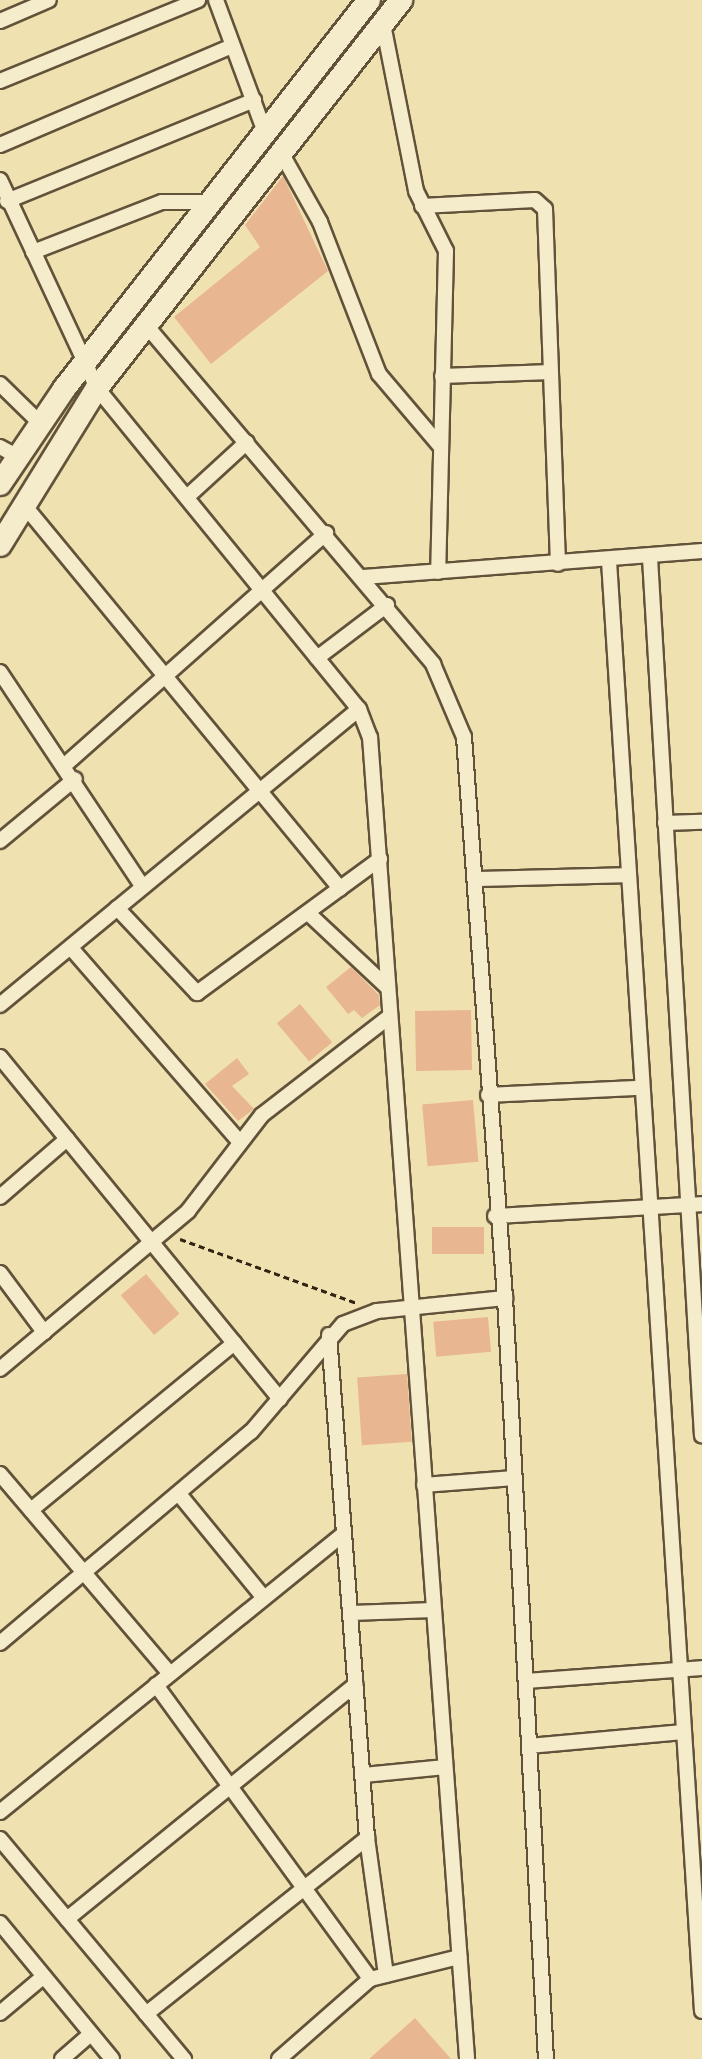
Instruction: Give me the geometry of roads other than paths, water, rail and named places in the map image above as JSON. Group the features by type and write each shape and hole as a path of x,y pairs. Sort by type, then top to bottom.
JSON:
{"street":[{"path":"0,21 49,0"},
{"path":"0,81 198,0"},
{"path":"216,0 264,130"},
{"path":"0,484 8,452 39,422 84,366 207,202 369,0"},
{"path":"0,545 97,388 145,324 283,156 401,0"},
{"path":"383,24 422,206 446,251 438,572"},
{"path":"0,145 232,46"},
{"path":"7,201 254,100"},
{"path":"283,156 320,222 379,374 440,446"},
{"path":"0,180 7,201 97,388 359,709 374,756 389,1017 467,2059"},
{"path":"33,252 162,202 207,202"},
{"path":"422,206 542,204 558,564"},
{"path":"145,324 387,605 452,699 468,757 495,1216 505,1298 546,2059"},
{"path":"442,376 551,372"},
{"path":"0,384 39,422"},
{"path":"187,497 247,442"},
{"path":"24,505 166,671 340,888"},
{"path":"66,764 166,671 263,591 326,533"},
{"path":"364,577 650,558 702,551"},
{"path":"650,558 665,823 694,1204 702,1435"},
{"path":"609,561 646,1207 702,2011"},
{"path":"317,658 387,605"},
{"path":"0,672 66,764 143,887"},
{"path":"0,1005 359,709"},
{"path":"0,841 75,779"},
{"path":"665,823 702,822"},
{"path":"117,908 197,993 380,859"},
{"path":"476,879 626,875"},
{"path":"308,913 387,987"},
{"path":"71,948 239,1141"},
{"path":"0,1369 201,1197 239,1141 389,1017"},
{"path":"0,1057 67,1139 156,1237 234,1343 280,1399"},
{"path":"488,1095 639,1088"},
{"path":"0,1197 67,1139"},
{"path":"495,1216 694,1204"},
{"path":"0,1273 44,1332"},
{"path":"0,1643 179,1494 280,1399 329,1335 377,1311 505,1298"},
{"path":"329,1335 367,1838 386,1975"},
{"path":"31,1510 234,1343"},
{"path":"0,1474 170,1674"},
{"path":"424,1485 514,1478"},
{"path":"179,1494 264,1598"},
{"path":"0,1812 343,1534"},
{"path":"351,1613 433,1610"},
{"path":"526,1681 702,1668"},
{"path":"67,1919 356,1684"},
{"path":"156,1685 232,1784 370,1979"},
{"path":"529,1746 683,1732"},
{"path":"363,1775 444,1767"},
{"path":"146,2014 367,1838"},
{"path":"0,1839 184,2059"},
{"path":"0,1923 112,2059"},
{"path":"279,2059 370,1979 459,1957"},
{"path":"0,2013 44,1976"},
{"path":"62,2059 91,2034"}]}
